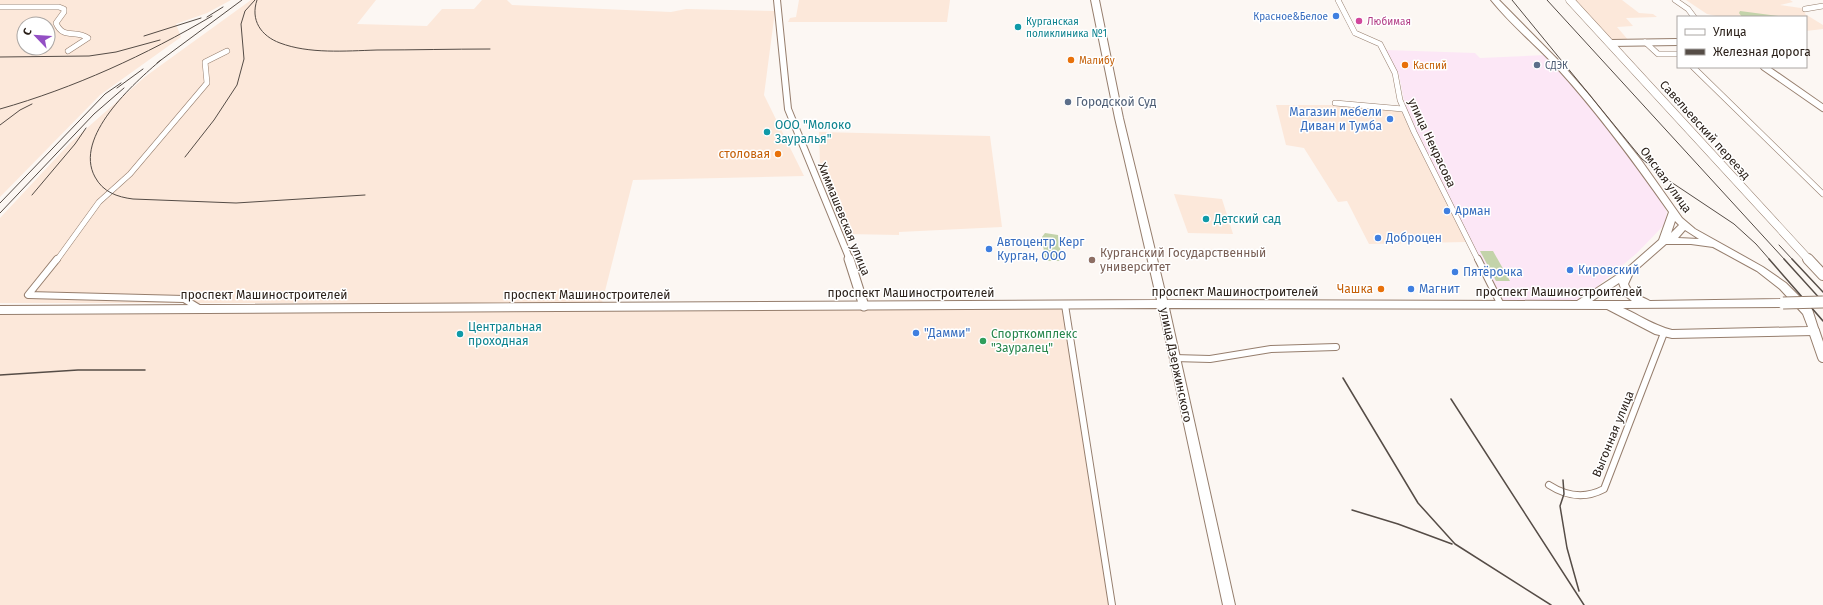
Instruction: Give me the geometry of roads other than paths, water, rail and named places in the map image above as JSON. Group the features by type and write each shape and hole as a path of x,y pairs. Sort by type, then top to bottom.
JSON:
{"main road":[{"name":"улица Дзержинского","path":"1088,0 1096,4 1121,124 1205,488 1229,605"},
{"name":"Омская улица","path":"1495,0 1559,66 1587,98 1638,162 1673,213 1684,225 1760,269 1789,291 1808,312 1823,357"},
{"name":"Савельевский переезд","path":"1570,0 1823,275"},
{"path":"1663,242 1673,213"},
{"path":"1579,305 1629,271 1663,242 1675,235 1684,225"},
{"path":"1663,242 1691,241 1722,247"},
{"path":"1629,271 1623,284 1625,291 1635,298 1650,304 1646,307 1644,316 1653,328"},
{"name":"проспект Машиностроителей","path":"0,310 1163,304 1606,305 1823,302"},
{"path":"1606,305 1625,312 1664,333 1672,334 1814,331"}],"street":[{"name":"Химмашевская улица","path":"778,0 779,27 788,109 850,261 864,306"},
{"name":"улица Некрасова","path":"1338,0 1355,33 1380,44 1395,73 1403,109 1421,148 1501,305"},
{"path":"1675,0 1688,9 1693,16"},
{"path":"1805,9 1823,6"},
{"path":"0,7 59,7 64,9 64,12 56,24 59,30 66,34 84,34 88,38 68,52"},
{"path":"1645,42 1658,54 1677,54"},
{"path":"1610,43 1677,42"},
{"path":"198,308 184,299 136,299 28,295 55,262 99,202 130,174 207,83 205,62 228,51"},
{"path":"1694,68 1823,194"},
{"path":"1765,68 1821,106"},
{"path":"1335,103 1403,109"},
{"path":"1065,305 1112,605"},
{"name":"Выгонная улица","path":"1549,485 1564,494 1591,494 1598,493 1604,489 1664,333"},
{"path":"1174,358 1210,360 1271,349 1336,347"}],"railway":[{"path":"161,60 242,0"},
{"path":"185,157 214,120 237,85 244,59 241,24 245,11 255,0"},
{"path":"257,0 255,7 256,21 263,32 273,40 280,43 303,49 327,51 490,49"},
{"path":"1512,0 1642,159 1671,182 1734,224 1756,244 1770,260"},
{"path":"1547,0 1785,260"},
{"path":"207,17 223,7"},
{"path":"0,109 28,101 82,81 135,57 212,16"},
{"path":"144,36 201,18"},
{"path":"0,57 89,56 116,52 160,40"},
{"path":"157,63 161,60"},
{"path":"161,60 136,82 122,97 99,128 92,145 90,161 95,177 106,190 121,197 133,199 236,203 365,195"},
{"path":"117,88 143,69"},
{"path":"0,203 105,94 121,83"},
{"path":"0,213 94,114 124,88"},
{"path":"0,125 20,110 32,104"},
{"path":"32,195 75,144 86,128"},
{"path":"1779,245 1793,260"},
{"path":"1769,259 1823,321"},
{"path":"1784,259 1823,302"},
{"path":"1792,259 1823,292"},
{"path":"0,375 78,370 145,370"},
{"path":"1343,378 1418,503 1455,544 1551,605"},
{"path":"1451,399 1584,605"},
{"path":"1563,480 1564,494 1560,506 1567,548 1579,591"},
{"path":"1352,510 1398,524 1452,544"}],"place":[{"name":"Красное&Белое","path":"1336,16"},
{"name":"Любимая","path":"1359,21"},
{"name":"Курганская поликлиника №1","path":"1018,27"},
{"name":"Малибу","path":"1071,60"},
{"name":"Каспий","path":"1405,65"},
{"name":"СДЭК","path":"1537,65"},
{"name":"Городской Суд","path":"1068,102"},
{"name":"Магазин мебели Диван и Тумба","path":"1390,119"},
{"name":"ООО \"Молоко Зауралья\"","path":"767,132"},
{"name":"столовая","path":"778,154"},
{"name":"Арман","path":"1447,211"},
{"name":"Детский сад","path":"1206,219"},
{"name":"Доброцен","path":"1378,238"},
{"name":"Автоцентр Керг Курган, ООО","path":"989,249"},
{"name":"Курганский Государственный университет","path":"1092,260"},
{"name":"Кировский","path":"1570,270"},
{"name":"Пятёрочка","path":"1455,272"},
{"name":"Чашка","path":"1381,289"},
{"name":"Магнит","path":"1411,289"},
{"name":"\"Дамми\"","path":"916,333"},
{"name":"Центральная проходная","path":"460,334"},
{"name":"Спорткомплекс \"Зауралец\"","path":"983,341"}]}
